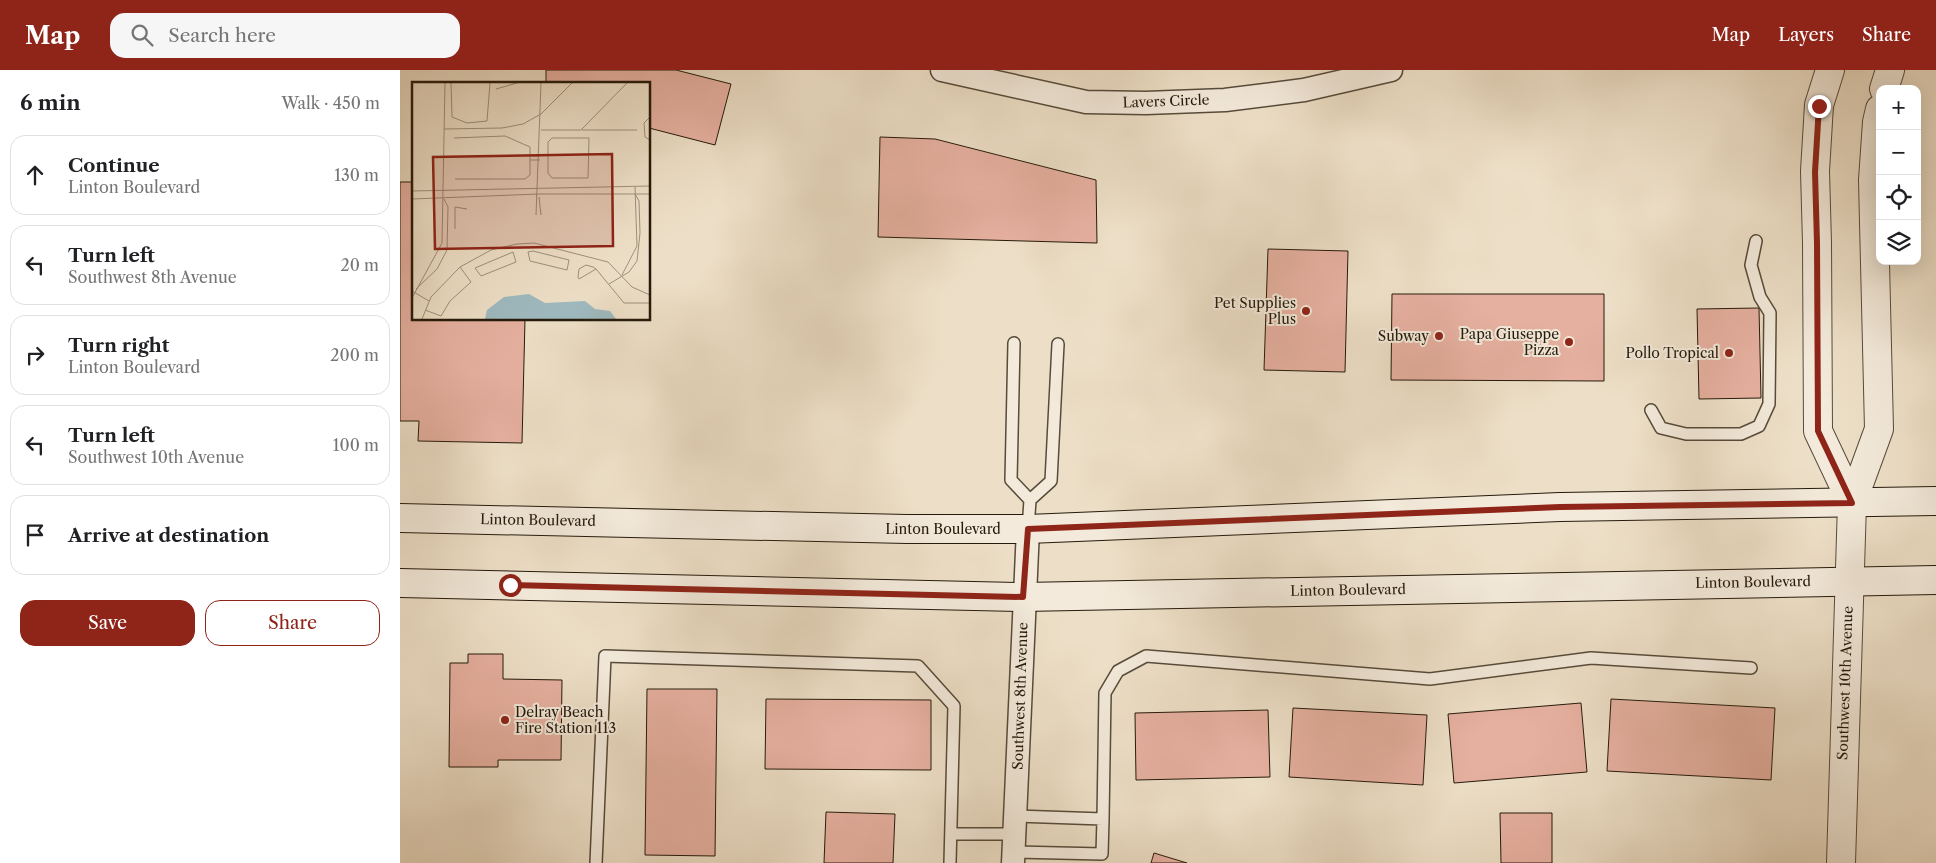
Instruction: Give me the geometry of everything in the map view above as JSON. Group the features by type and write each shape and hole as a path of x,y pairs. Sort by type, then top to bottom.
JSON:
{"main road":[{"name":"Southwest 10th Avenue","path":"1830,70 1819,106 1815,172 1818,253 1818,431 1852,503"},
{"path":"1885,85 1890,70"},
{"name":"Southwest 10th Avenue","path":"1841,863 1848,581 1852,503 1878,429 1873,180 1876,130"},
{"name":"Linton Boulevard","path":"400,518 907,529 1028,529 1560,507 1936,501"},
{"name":"Linton Boulevard","path":"400,583 1023,597 1936,580"}],"street":[{"name":"Lavers Circle","path":"942,70 1086,102 1146,103 1225,100 1304,90 1391,70"},
{"name":"Southwest 8th Avenue","path":"1014,841 1023,597 1028,529"}],"lane":[{"path":"1651,410 1661,428 1686,434 1741,434 1759,426 1769,404 1770,313 1760,297 1751,265 1756,242"},
{"path":"1014,342 1011,480 1030,500"},
{"path":"1028,529 1030,500 1051,481 1058,344"},
{"path":"596,863 605,656 918,666 954,706 950,863"},
{"path":"952,834 1014,841 1102,858 1105,693 1118,671 1146,656 1430,679 1591,658 1750,668"},
{"path":"1014,841 1103,819"}],"building":[{"path":"546,70 676,70 731,84 715,145 650,128 650,82 546,82"},
{"path":"880,137 935,139 1096,180 1097,243 878,237"},
{"path":"400,182 412,182 412,320 525,320 522,443 418,441 419,421 400,421"},
{"name":"Pet Supplies Plus","path":"1268,249 1348,251 1345,372 1264,370"},
{"path":"1392,294 1604,294 1604,381 1391,380"},
{"name":"Pollo Tropical","path":"1759,308 1761,398 1699,399 1697,309"},
{"name":"Delray Beach Fire Station 113","path":"468,654 503,654 503,679 562,680 561,760 498,760 498,767 449,767 450,663 468,663"},
{"path":"647,689 717,689 715,856 645,855"},
{"path":"766,699 931,700 931,770 765,769"},
{"path":"1611,699 1775,708 1771,780 1607,771"},
{"path":"1581,703 1587,772 1454,783 1448,714"},
{"path":"1293,708 1427,715 1423,785 1289,777"},
{"path":"1268,710 1270,777 1136,780 1135,713"},
{"path":"826,812 895,814 893,863 824,863"},
{"path":"1500,813 1552,813 1552,863 1501,863"},
{"path":"1154,853 1187,863 1151,863"}],"place":[{"name":"Pet Supplies Plus","path":"1306,311"},
{"name":"Subway","path":"1439,336"},
{"name":"Papa Giuseppe Pizza","path":"1569,342"},
{"name":"Pollo Tropical","path":"1729,353"},
{"name":"Delray Beach Fire Station 113","path":"505,720"}],"route":[{"path":"510,585 1023,597 1028,529 1560,507 1852,503 1818,431 1815,172 1819,106"}]}
